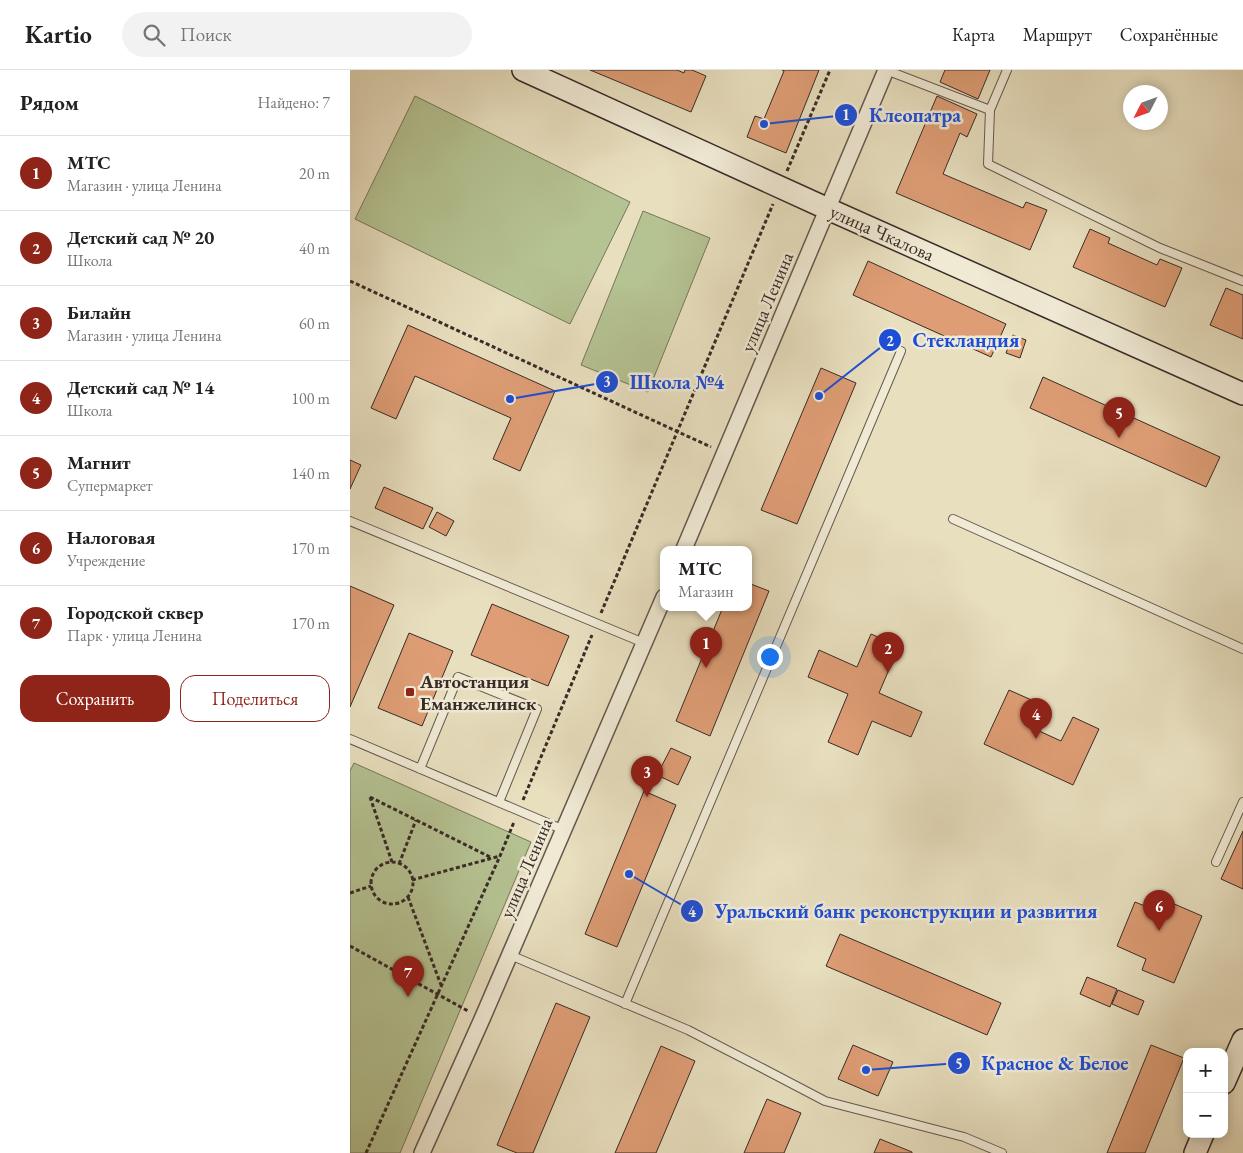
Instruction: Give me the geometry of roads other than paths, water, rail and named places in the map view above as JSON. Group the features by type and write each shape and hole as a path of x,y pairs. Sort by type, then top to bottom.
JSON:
{"main road":[{"name":"улица Чкалова","path":"523,70 828,209 1243,394"},
{"path":"1228,1077 1239,1061 1243,1040"},
{"path":"1195,1153 1201,1138"}],"street":[{"name":"улица Ленина","path":"685,546 886,70"},
{"name":"улица Ленина","path":"422,1153 482,1020 660,607"}],"lane":[{"path":"886,70 990,110"},
{"path":"1008,70 990,110 988,164 1160,248 1243,281"},
{"path":"626,1004 901,351"},
{"path":"953,519 1243,649"},
{"path":"350,521 644,643"},
{"path":"420,769 458,677 536,709 499,802"},
{"path":"350,739 564,830"},
{"path":"1216,862 1243,802"},
{"path":"510,955 688,1030 825,1101 964,1137 1002,1153"}],"place":[{"name":"Клеопатра","path":"764,124"},
{"name":"Стекландия","path":"819,396"},
{"name":"Школа №4","path":"510,399"},
{"name":"Магнит","path":"1119,438"},
{"name":"МТС","path":"706,668"},
{"name":"Детский сад № 20","path":"888,673"},
{"name":"Автостанция Еманжелинск","path":"410,692"},
{"name":"Детский сад № 14","path":"1036,739"},
{"name":"Билайн","path":"647,797"},
{"name":"Уральский банк реконструкции и развития","path":"629,874"},
{"name":"Налоговая","path":"1159,931"},
{"name":"Городской сквер","path":"408,997"},
{"name":"Красное & Белое","path":"866,1070"}]}
